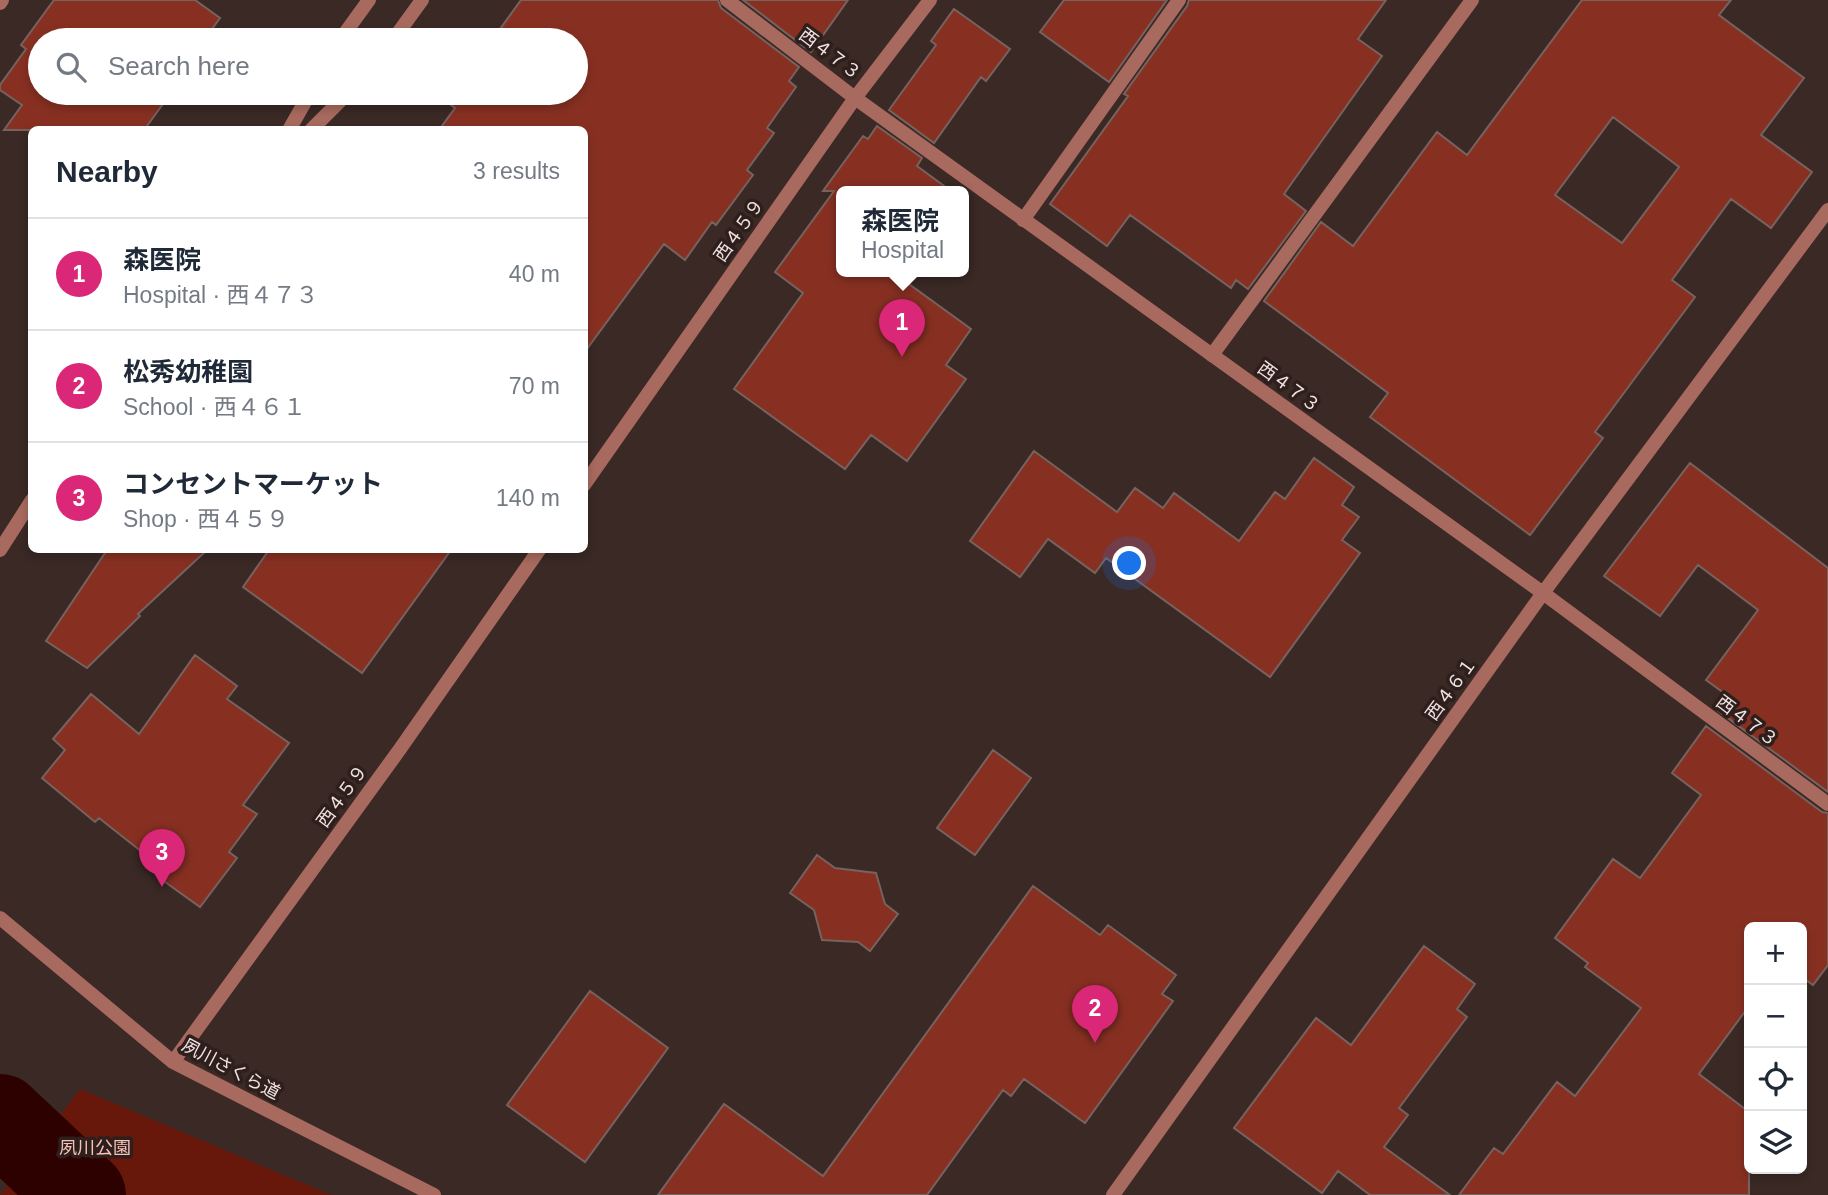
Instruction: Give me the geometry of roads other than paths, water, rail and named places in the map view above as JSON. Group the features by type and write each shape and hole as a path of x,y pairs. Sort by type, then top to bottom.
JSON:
{"street":[{"path":"349,28 369,0"},
{"path":"402,28 422,0"},
{"name":"西４７３","path":"727,0 855,98 1543,593 1828,804"},
{"name":"西４５９","path":"588,479 855,98 930,0"},
{"path":"1023,220 1179,0"},
{"path":"1212,355 1472,0"},
{"path":"291,126 303,105"},
{"path":"315,126 336,105"},
{"name":"西４６１","path":"1113,1195 1543,593 1828,211"},
{"path":"0,550 28,506"},
{"name":"西４５９","path":"173,1062 400,749 537,553"},
{"name":"夙川さくら道","path":"0,918 173,1062 434,1195"}],"waterway":[{"path":"0,1118 82,1195"}],"place":[{"name":"森医院","path":"902,357"},
{"name":"コンセントマーケット","path":"162,887"},
{"name":"松秀幼稚園","path":"1095,1043"}],"park label":[{"name":"夙川公園","path":"95,1148"}]}
